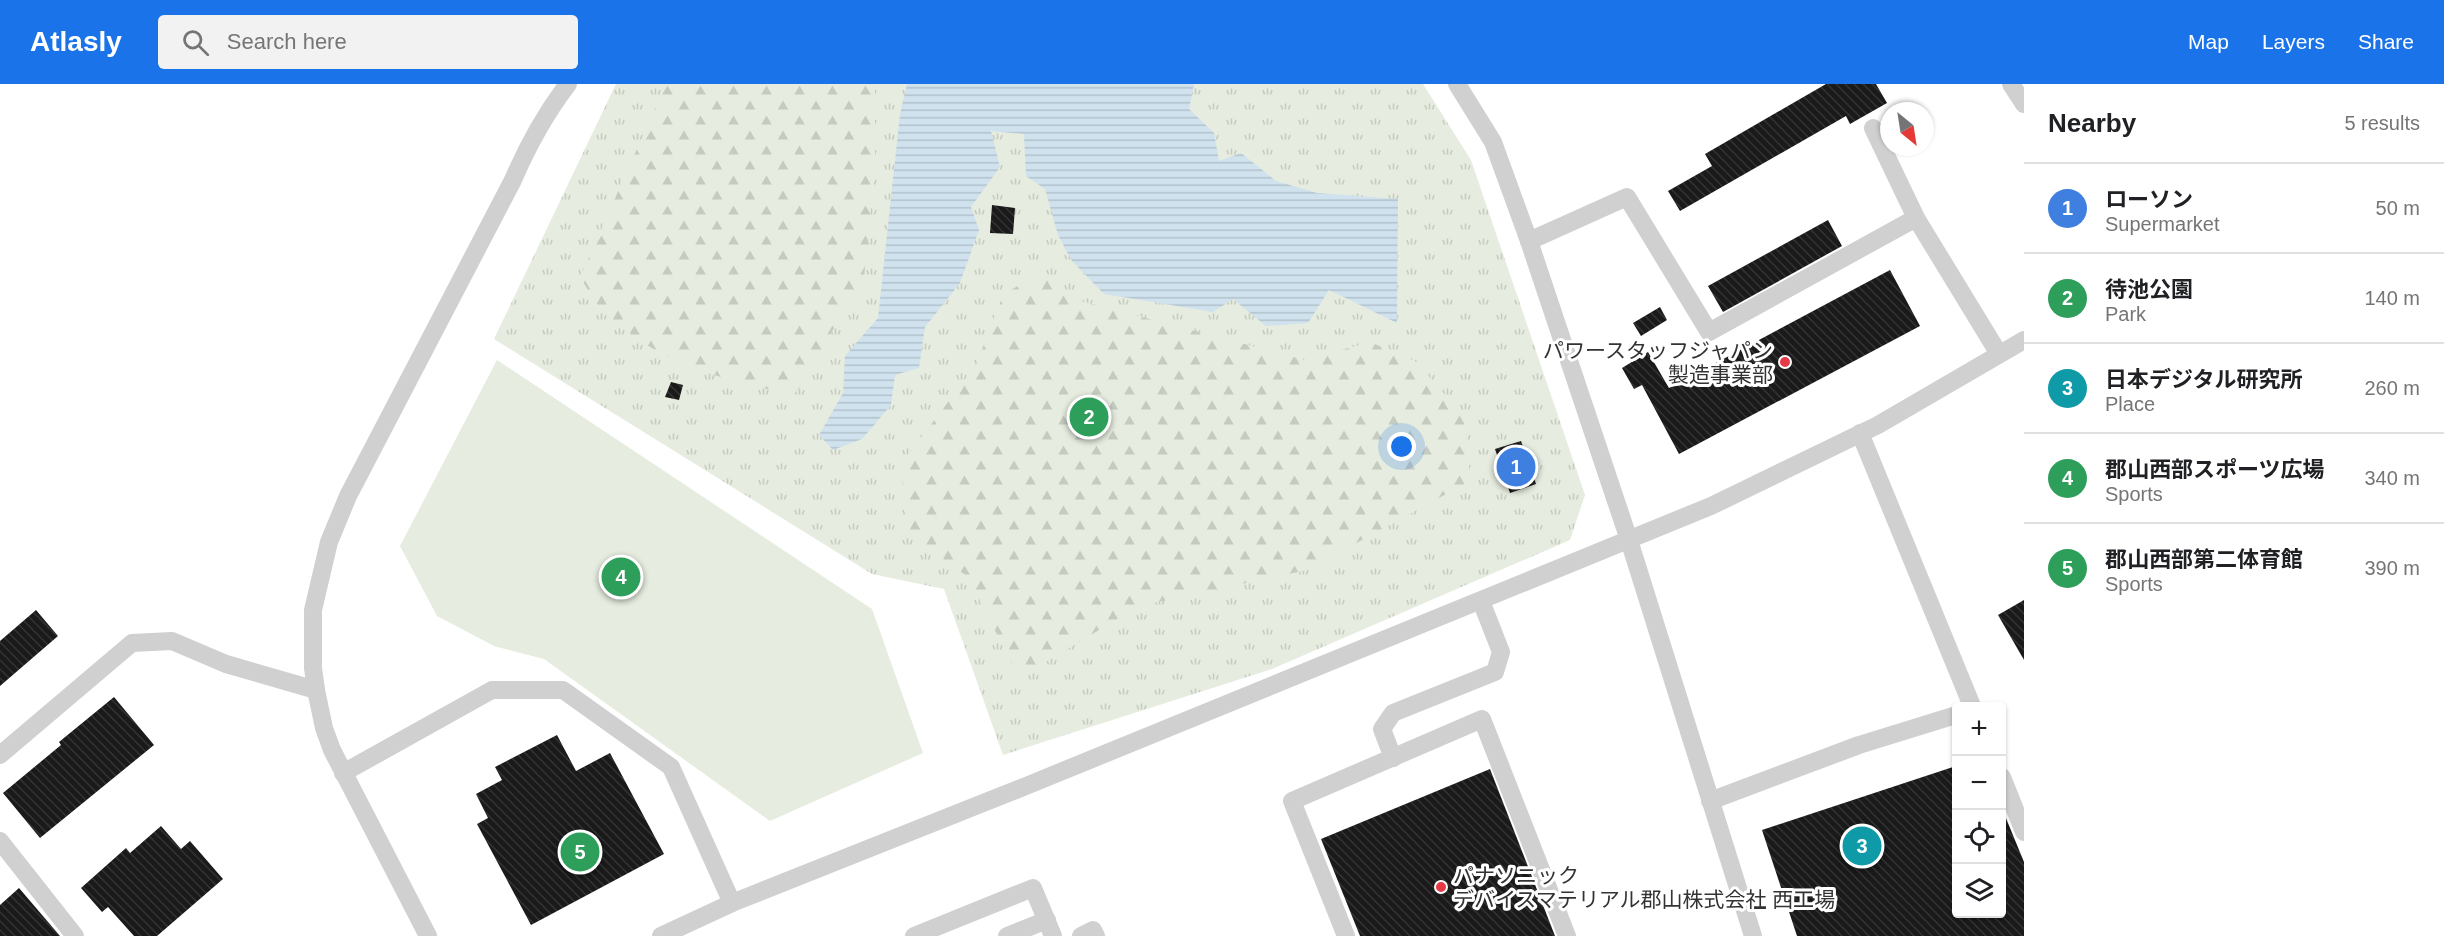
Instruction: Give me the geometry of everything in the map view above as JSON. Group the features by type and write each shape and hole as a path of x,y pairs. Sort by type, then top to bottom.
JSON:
{"street":[{"path":"428,936 343,773 324,728 316,690 313,658 313,610 329,542 348,496 513,180 526,149 546,112 568,84"},
{"path":"1457,84 1493,142 1528,241 1629,540 1753,936"},
{"path":"2011,84 2024,104"},
{"path":"1874,128 1916,218 1999,354"},
{"path":"1528,241 1627,197 1709,332 1916,218"},
{"path":"661,936 732,903 1711,507 1878,425 2024,340"},
{"path":"1860,433 1970,702"},
{"path":"1392,758 1382,729 1393,713 1495,672 1501,652 1481,600"},
{"path":"0,755 132,643 172,641 226,664 316,690"},
{"path":"343,773 492,690 563,690 671,767 732,903"},
{"path":"1710,801 1859,745 1952,716"},
{"path":"1346,936 1292,801 1482,719 1567,936"},
{"path":"2006,789 2024,832"},
{"path":"0,841 75,936"},
{"path":"914,936 1033,888 1050,928 1007,936"},
{"path":"1081,936 1093,930 1096,936"}],"green space":[{"path":"616,84 1423,84 1471,160 1585,495 1570,540 1272,669 1003,755 944,589 872,574 494,339"},
{"path":"666,84 875,84 875,167 864,278 794,395 743,383 695,368 649,346 627,332 602,311 580,277"},
{"path":"1044,270 1070,298 1305,360 1370,342 1415,361 1465,417 1470,481 1307,570 1139,606 1019,678 968,577 907,532 901,464 976,365 1003,295"},
{"path":"497,360 872,609 923,753 770,821 544,659 494,646 437,616 400,546"}],"water":[{"path":"907,84 1194,84 1189,109 1214,133 1219,161 1241,153 1276,181 1317,193 1398,199 1397,323 1329,290 1308,323 1266,326 1233,299 1213,312 1104,294 1072,261 1058,235 1045,189 1026,176 1024,134 991,131 1000,167 971,207 979,230 960,283 925,327 919,368 895,375 891,405 862,439 833,450 819,435 843,393 845,356 878,318 900,114"}],"building":[{"path":"1826,84 1876,84 1886,102 1880,102 1880,107 1850,124 1846,116 1680,211 1668,191 1712,166 1705,154"},
{"path":"992,205 1015,208 1013,234 990,233"},
{"path":"1828,220 1842,246 1723,312 1708,286"},
{"name":"パワースタッフジャパン 製造事業部","path":"1890,270 1920,326 1679,454 1642,385 1634,389 1622,368 1648,352 1669,388"},
{"path":"1660,307 1667,320 1641,336 1633,323"},
{"path":"671,382 683,385 679,400 665,397"},
{"path":"1521,441 1536,484 1510,493 1495,449"},
{"path":"2024,600 2024,660 1998,615"},
{"path":"36,610 58,636 0,686 0,641"},
{"path":"114,697 154,745 40,838 3,793 61,745 59,742"},
{"path":"557,735 576,771 610,753 664,854 531,925 477,824 488,818 476,794 502,780 495,767"},
{"path":"1952,767 1952,918 2006,918 2006,818 2024,862 2024,936 1797,936 1762,830"},
{"name":"パナソニック デバイスマテリアル郡山株式会社 西工場","path":"1490,769 1555,936 1360,936 1321,839"},
{"path":"161,826 181,849 190,841 223,879 157,936 134,936 108,907 102,912 81,888 126,848 130,853"},
{"path":"19,888 60,936 0,936 0,905"}],"place":[{"name":"パワースタッフジャパン 製造事業部","path":"1785,362"},
{"name":"待池公園","path":"1089,417"},
{"name":"ローソン","path":"1516,467"},
{"name":"郡山西部スポーツ広場","path":"621,577"},
{"name":"日本デジタル研究所","path":"1862,846"},
{"name":"郡山西部第二体育館","path":"580,852"},
{"name":"パナソニック デバイスマテリアル郡山株式会社 西工場","path":"1441,887"}]}
